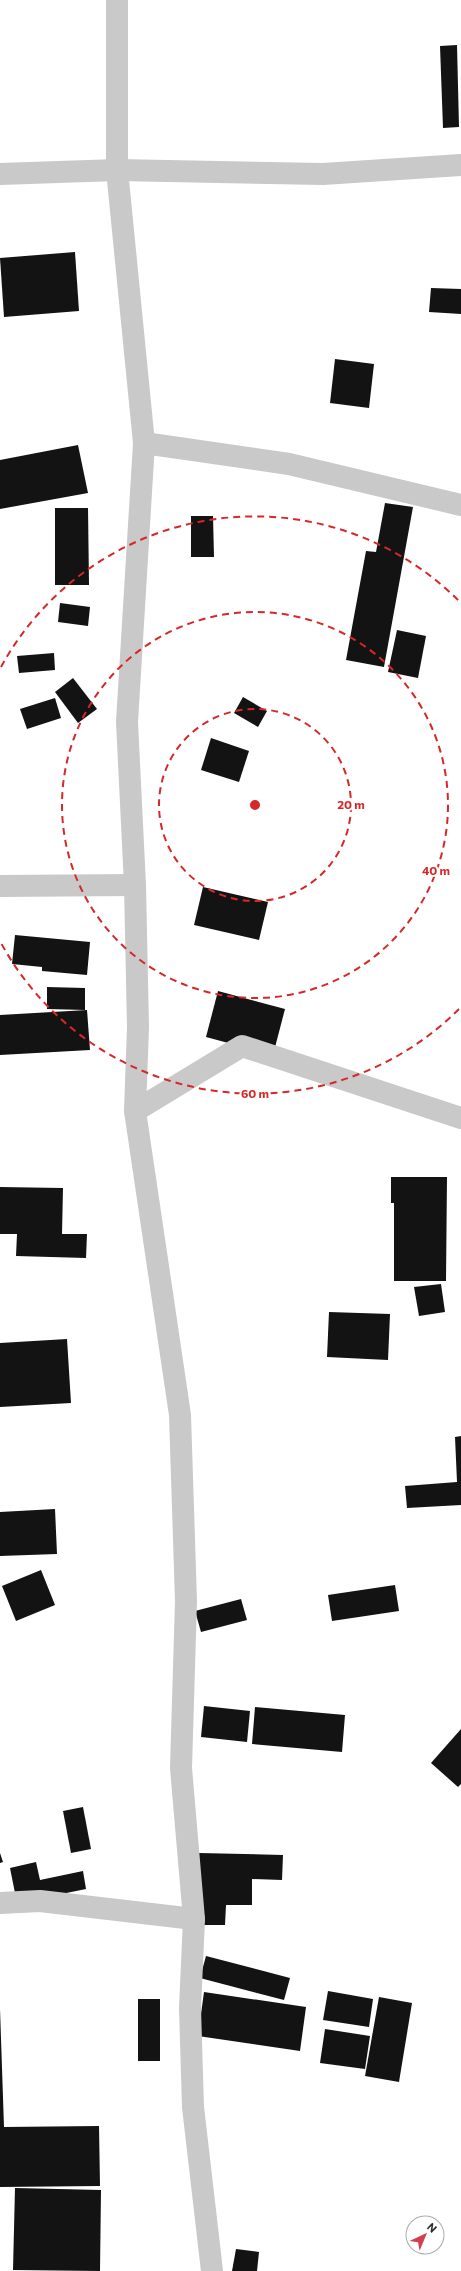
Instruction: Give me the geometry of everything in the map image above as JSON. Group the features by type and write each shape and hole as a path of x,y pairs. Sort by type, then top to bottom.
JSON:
{"street":[{"path":"117,0 118,170 144,443 127,722 135,885 138,1027 135,1111 180,1415 186,1601 181,1768 194,1920 190,2008 193,2108 212,2271"},
{"path":"0,174 118,170 323,174 461,165"},
{"path":"144,443 289,464 461,505"},
{"path":"0,886 135,885"},
{"path":"135,1111 242,1046 461,1118"},
{"path":"0,1903 40,1901 194,1920"}],"building":[{"path":"457,45 459,127 443,128 440,46"},
{"path":"75,252 79,311 4,317 0,258"},
{"path":"431,288 461,289 461,314 429,312"},
{"path":"335,359 374,364 369,408 330,403"},
{"path":"78,445 88,493 0,509 0,460"},
{"path":"385,503 413,507 384,667 346,660 366,551 376,552"},
{"path":"55,508 88,508 89,585 55,585"},
{"path":"191,516 213,516 214,557 191,557"},
{"path":"60,603 90,607 88,626 58,622"},
{"path":"397,630 426,636 418,678 388,672"},
{"path":"54,653 55,670 19,673 17,656"},
{"path":"73,678 97,709 78,723 55,692"},
{"path":"243,697 267,711 258,727 234,713"},
{"path":"55,698 61,718 27,729 20,709"},
{"path":"211,738 249,751 239,782 201,770"},
{"path":"203,887 268,902 259,940 194,925"},
{"path":"15,935 90,942 87,975 42,971 42,967 12,964"},
{"path":"47,987 85,988 85,1010 47,1009"},
{"path":"218,991 285,1009 273,1055 206,1037"},
{"path":"87,1010 90,1050 0,1055 0,1015"},
{"path":"391,1177 447,1177 446,1281 394,1281 394,1203 391,1203"},
{"path":"0,1187 63,1188 62,1234 87,1234 86,1258 16,1256 17,1234 0,1234"},
{"path":"441,1284 445,1312 419,1316 414,1287"},
{"path":"329,1312 390,1314 388,1360 327,1357"},
{"path":"67,1339 71,1403 0,1407 0,1343"},
{"path":"461,1436 461,1505 407,1508 405,1486 457,1482 455,1437"},
{"path":"55,1509 57,1554 0,1556 0,1512"},
{"path":"41,1570 55,1605 16,1621 2,1586"},
{"path":"395,1585 399,1611 332,1621 328,1595"},
{"path":"241,1599 247,1620 201,1632 195,1611"},
{"path":"204,1706 250,1711 247,1742 201,1737"},
{"path":"255,1707 345,1715 342,1752 252,1744"},
{"path":"461,1729 461,1784 458,1787 431,1763"},
{"path":"83,1807 91,1849 71,1853 63,1811"},
{"path":"0,1853 3,1862 0,1863"},
{"path":"199,1853 283,1855 282,1880 252,1879 252,1905 226,1905 225,1925 198,1925"},
{"path":"36,1862 40,1880 83,1871 86,1889 17,1903 10,1868"},
{"path":"206,1956 290,1978 284,2000 200,1978"},
{"path":"328,1991 373,1999 369,2027 323,2020"},
{"path":"204,1992 306,2007 300,2051 198,2036"},
{"path":"379,1997 412,2003 399,2082 365,2076"},
{"path":"138,1999 160,1999 160,2061 138,2061"},
{"path":"0,2009 4,2127 99,2126 100,2186 0,2187"},
{"path":"325,2029 370,2036 365,2069 320,2063"},
{"path":"15,2188 101,2190 100,2271 13,2270"},
{"path":"236,2249 259,2252 257,2271 232,2271"}]}
